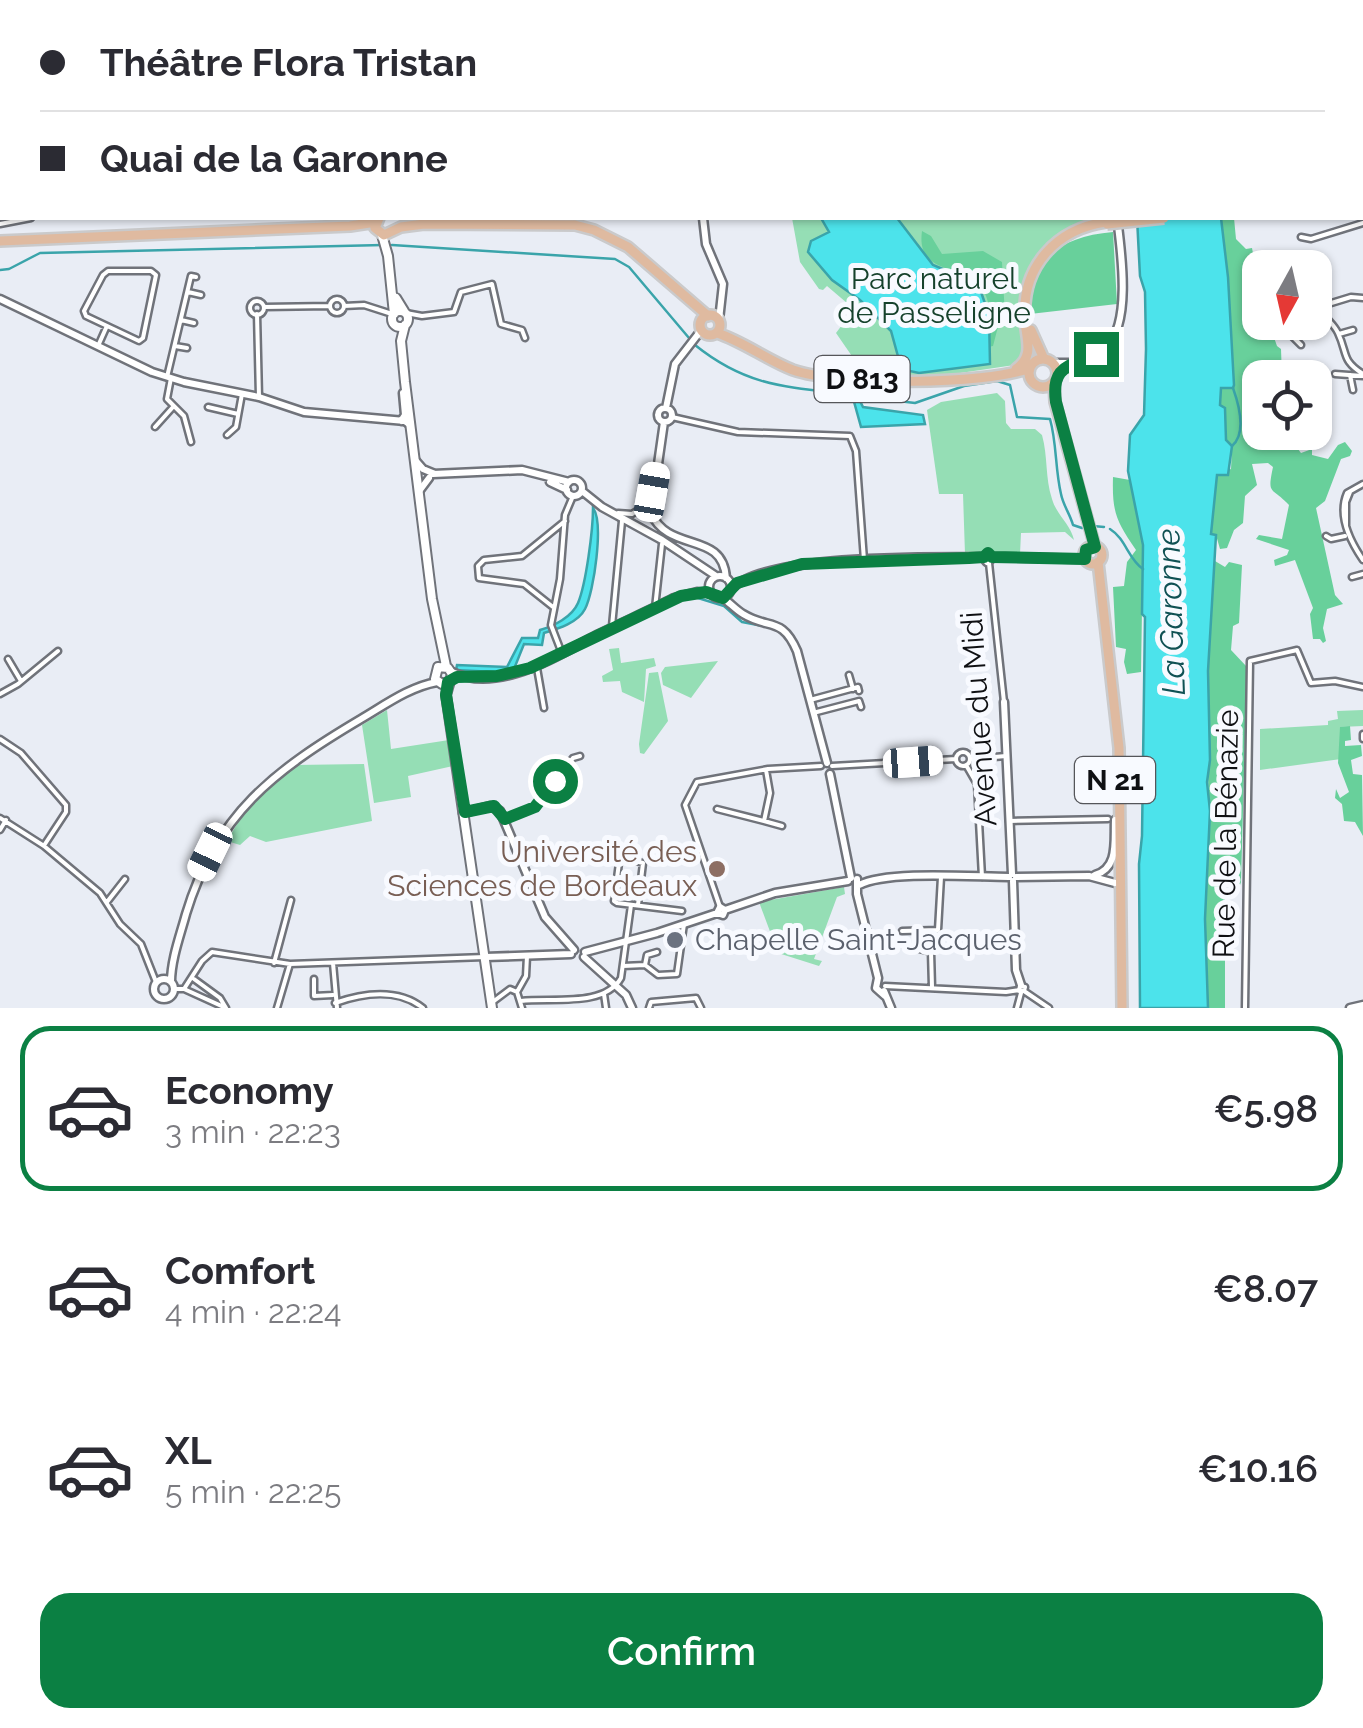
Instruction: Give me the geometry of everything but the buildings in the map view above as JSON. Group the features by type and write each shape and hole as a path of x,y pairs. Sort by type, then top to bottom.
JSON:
{"main road":[{"name":"N 21","path":"1044,372 1025,308 1033,271 1046,251 1075,230 1138,220"},
{"name":"N 21","path":"1112,222 1068,235 1054,246 1038,266 1027,310 1068,450 1101,609 1112,708 1120,1008"},
{"name":"D 813","path":"0,241 350,226 575,225 628,247 709,325 796,370 824,376 923,382 1044,372"},
{"path":"386,226 406,426 416,478"},
{"name":"D 813","path":"976,377 1016,370 1026,360 1029,350 1025,308"},
{"path":"397,316 406,324 401,341 406,426 414,455 464,813"},
{"name":"N 21","path":"1091,555 1119,748 1120,1008"},
{"path":"458,772 491,1005"},
{"path":"459,793 469,851"}],"street":[{"path":"703,220 706,244 722,276 724,292 709,325 681,353 673,370 666,408 658,414 664,422 650,508 657,525 670,536 715,552 725,562 720,585"},
{"path":"1044,372 1102,350 1118,329 1122,288 1112,222"},
{"path":"1301,237 1312,239 1363,223"},
{"path":"154,272 157,280 143,338 134,342 106,328 84,311 104,273 154,272"},
{"path":"190,442 184,416 173,407 167,394 191,276 196,276"},
{"path":"259,397 257,314 264,307 330,306 337,313 344,306 364,305 397,316 422,316 454,312 464,291 488,284 494,286 501,324 519,329 524,338"},
{"path":"188,292 201,295"},
{"path":"0,298 169,378 259,397 304,412 406,426"},
{"path":"1332,303 1363,298"},
{"path":"330,306 336,299 344,306"},
{"path":"257,314 252,312 251,304 258,301 264,307"},
{"path":"406,324 422,316"},
{"path":"181,320 194,323"},
{"path":"1332,326 1339,334 1348,363 1363,375"},
{"path":"98,346 106,328"},
{"path":"1339,334 1353,330"},
{"path":"1296,340 1302,345"},
{"path":"175,346 187,348"},
{"path":"1335,374 1363,375"},
{"path":"1350,375 1353,390"},
{"path":"227,435 234,431 242,394"},
{"path":"155,427 173,407"},
{"path":"208,408 238,414"},
{"path":"666,408 672,417 738,432 850,436 856,451 864,560"},
{"path":"664,422 672,417"},
{"path":"414,455 432,476"},
{"path":"602,507 626,514 640,511 656,467"},
{"path":"416,478 524,474 573,491 662,540 720,585"},
{"path":"421,520 420,488 432,476"},
{"path":"1363,484 1353,488 1344,499 1347,535 1363,560"},
{"path":"562,653 552,628 553,607 560,579 566,511 573,491"},
{"path":"573,491 702,568 742,614 782,628 797,650 853,883 891,1008"},
{"path":"553,607 524,584 479,578 478,566 484,560 522,556 565,521"},
{"path":"613,628 611,614 622,521"},
{"path":"1326,536 1347,535"},
{"path":"655,608 662,544"},
{"path":"155,1008 172,967 199,874 242,806 275,775 308,752 416,687 443,676 502,676 536,666 655,608 720,585 802,564 1091,555"},
{"name":"Avenue du Midi","path":"985,558 1004,702 1016,970 1021,990 1017,1008"},
{"path":"1352,577 1363,573"},
{"path":"0,694 58,650"},
{"name":"Rue de la Bénazie","path":"1245,1008 1250,661 1297,650 1309,682 1336,681 1363,687"},
{"path":"8,659 21,681"},
{"path":"536,666 544,708"},
{"path":"810,700 856,690 849,675"},
{"path":"813,714 859,701 861,707"},
{"path":"0,739 21,753 66,805 66,812 44,846"},
{"path":"721,910 685,802 700,780 766,770 956,759 962,752 977,784 982,877"},
{"path":"505,819 536,806 571,759 580,756"},
{"path":"956,759 960,765 1006,756"},
{"path":"764,821 770,793 766,770"},
{"path":"464,813 494,806 505,819 545,916 564,940 626,994 632,1008"},
{"path":"717,809 782,826"},
{"path":"0,830 3,819 44,846 100,893 120,924 141,944 172,996 159,998"},
{"path":"184,989 212,952 290,964 579,954 780,892 884,878 1089,876 1104,872 1112,861 1112,820 1009,821"},
{"path":"527,956 526,976 517,992 521,1005 591,998 616,986 622,966 626,942 634,905 643,863 623,858 614,898 617,903 634,905 682,912"},
{"path":"1089,876 1115,883"},
{"path":"902,931 938,930 941,877"},
{"path":"106,902 124,879"},
{"path":"274,963 291,900"},
{"path":"622,966 646,965 659,976 678,973 684,924"},
{"path":"918,930 919,949 931,952 932,987"},
{"path":"646,965 647,955 657,952"},
{"path":"333,963 336,1005 372,994 407,998 423,1008"},
{"path":"277,1008 290,964"},
{"path":"194,978 226,1008"},
{"path":"314,979 314,996 334,995"},
{"path":"163,981 226,1008"},
{"path":"883,987 1021,990 1049,1008"},
{"path":"491,1005 506,990 517,992"},
{"path":"208,999 213,993"},
{"path":"604,994 606,1008"},
{"path":"649,1008 651,1002 696,998 701,1008"},
{"path":"1350,1008 1363,1005"}],"green space":[{"name":"Parc naturel de Passeligne","path":"792,220 1103,220 1061,235 1037,264 1022,302 1021,364 926,378 846,372 848,365 856,362 836,333 854,309 827,286 819,289 800,262"},
{"path":"1221,220 1234,220 1236,239 1252,250 1242,250 1242,340 1275,340 1281,349 1281,360 1242,360 1242,450 1312,450 1312,455 1328,459 1345,442 1352,451 1341,459 1325,501 1316,508 1335,595 1343,604 1327,609 1323,643 1313,639 1313,608 1295,560 1275,566 1274,560 1287,555 1289,550 1256,539 1259,535 1282,539 1289,505 1271,487 1273,467 1268,463 1252,464 1257,485 1245,496 1243,523 1234,530 1227,548 1220,549 1216,535 1211,535 1217,474 1231,469 1232,447 1226,440 1221,388 1234,385"},
{"path":"922,231 931,236 942,254 983,251 1002,262 1005,316 1000,319 993,346 988,347 990,315 984,291 971,278 932,261 922,245"},
{"path":"1113,232 1117,304 1030,314 1036,278 1052,254 1077,239"},
{"path":"997,393 1005,401 1006,423 1011,429 1035,429 1042,435 1052,499 1074,540 1065,532 1021,533 1020,554 988,550 965,554 963,494 939,494 927,410 941,402"},
{"path":"1113,477 1130,480 1143,546 1141,672 1127,674 1126,649 1116,647 1113,587 1124,586 1127,562 1136,550 1117,516"},
{"path":"1215,561 1225,567 1229,562 1242,565 1239,623 1233,626 1231,650 1247,667 1241,882 1239,888 1225,886 1225,1008 1208,1008 1205,935 1210,829 1207,684"},
{"path":"619,648 621,663 654,658 656,666 646,669 644,702 622,692 620,681 603,682 602,676 613,670 609,649"},
{"path":"718,661 691,698 663,685 661,673 665,667"},
{"path":"658,672 668,721 644,754 640,753 639,744 649,673"},
{"path":"387,710 391,749 449,740 453,766 408,776 411,797 374,803 362,725"},
{"path":"1363,710 1363,726 1340,727 1341,759 1260,770 1260,729 1328,725 1328,721 1338,719 1337,711"},
{"path":"1350,726 1351,740 1345,741 1345,746 1361,745 1362,756 1351,760 1353,774 1362,775 1363,836 1355,822 1344,821 1342,804 1335,798 1336,789 1340,798 1349,792 1338,763 1340,727"},
{"path":"364,764 372,821 266,842 250,836 240,845 227,841 247,807 295,765"},
{"path":"844,887 845,894 837,897 814,959 822,961 819,966 778,953 759,902"}],"water":[{"path":"822,220 899,220 933,265 980,289 989,315 990,364 919,373 905,370 891,331 860,300 832,280 808,252 811,241 829,232"},
{"name":"La Garonne","path":"1137,220 1221,220 1234,385 1221,388 1226,440 1232,446 1228,475 1217,475 1211,534 1216,535 1208,671 1208,1008 1140,1008 1145,617 1143,545 1128,471 1130,435 1144,415 1145,292 1140,276"},
{"path":"853,398 859,399 863,407 923,415 925,424 861,427"},
{"path":"593,508 598,527 596,557 582,614 567,625 544,633 542,645 524,644 514,669 456,670 457,665 507,667 522,638 538,638 540,630 572,613 584,583"}],"waterway":[{"path":"0,270 40,253 383,245"},
{"path":"392,245 615,259 629,267 689,338"},
{"path":"695,345 749,377 847,394"},
{"path":"873,398 915,403 964,386 997,381 1010,385 1017,417 1050,419 1062,498 1073,525 1082,528"},
{"path":"1232,446 1240,426 1233,388"},
{"path":"853,395 870,397"},
{"path":"1093,526 1104,527"},
{"name":"La Garonne","path":"1110,529 1143,569"},
{"path":"698,598 724,606 742,622 763,626"}],"place":[{"name":"Université des Sciences de Bordeaux","path":"717,869"},
{"name":"Chapelle Saint-Jacques","path":"675,940"}],"route":[{"path":"555,781 535,807 505,819 494,806 465,812 446,695 448,682 457,677 523,671 674,598 702,592 723,598 737,583 802,564 969,558 988,553 992,557 1085,559 1086,550 1095,547 1054,383 1062,369 1096,354"}]}
